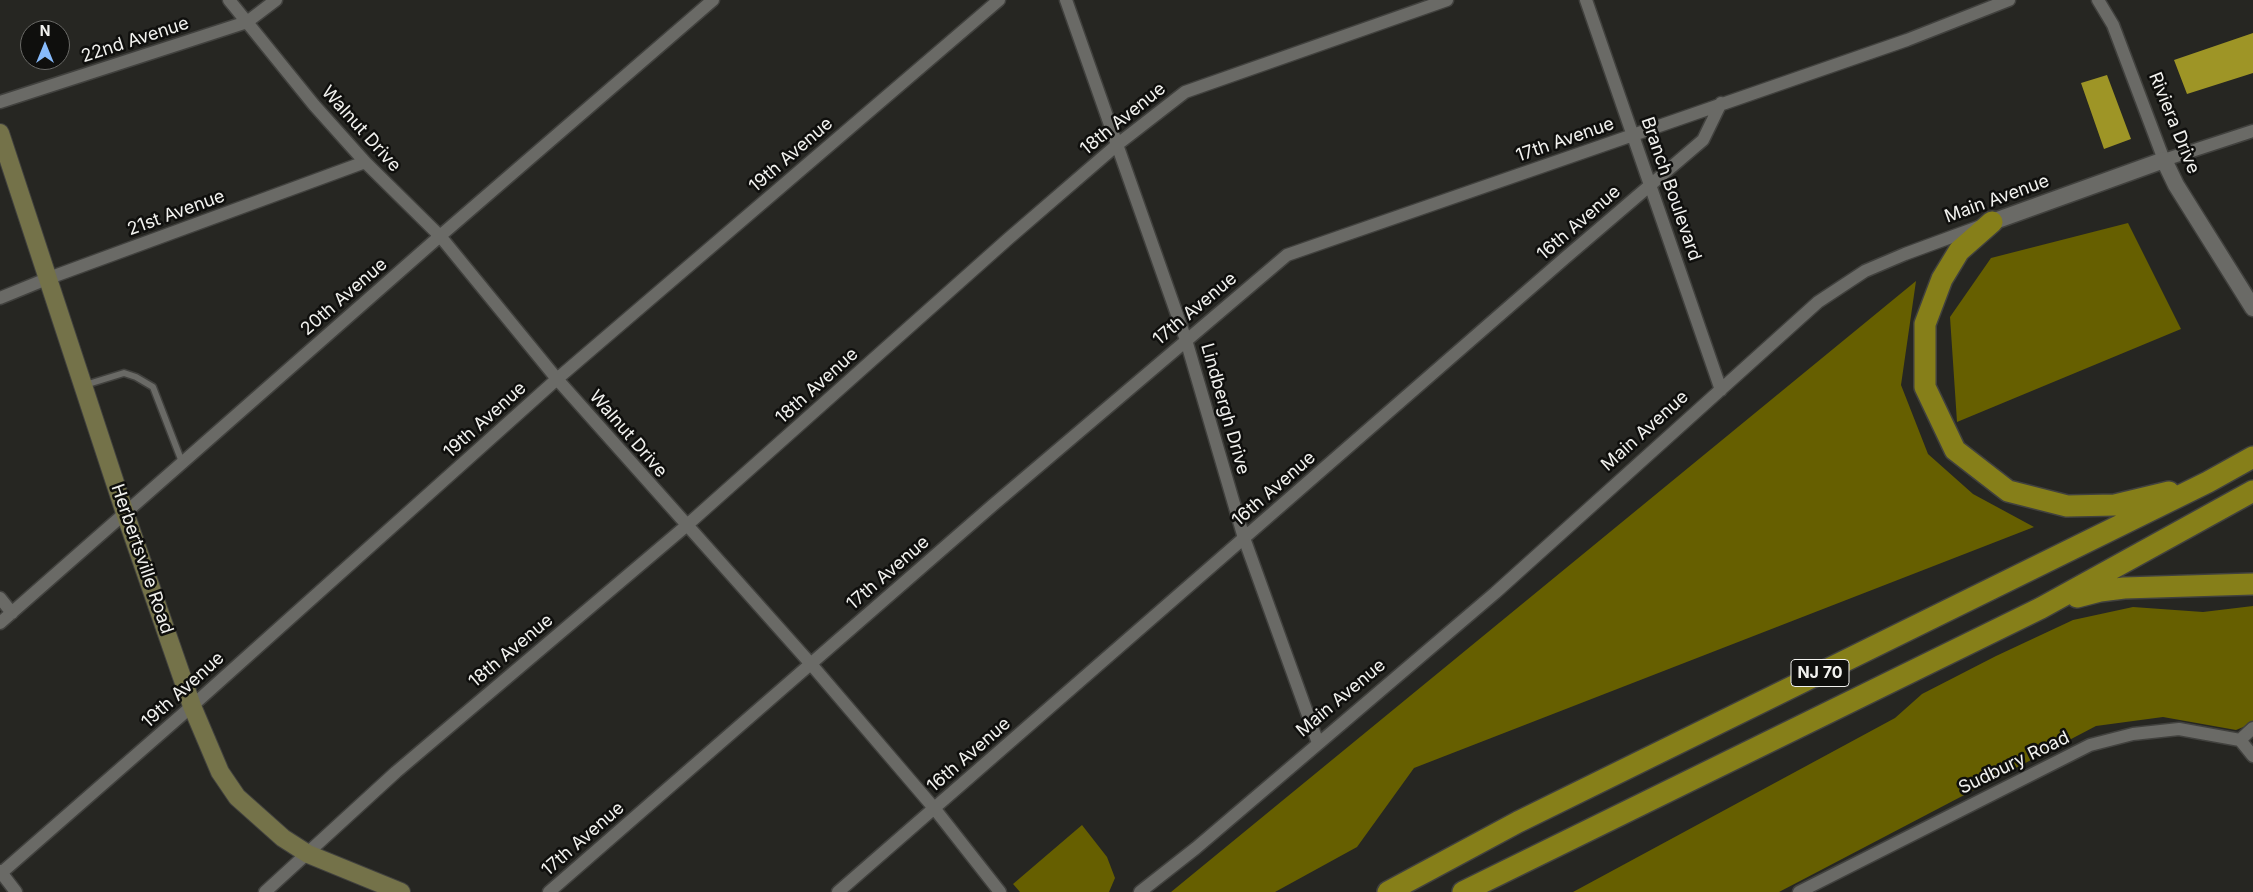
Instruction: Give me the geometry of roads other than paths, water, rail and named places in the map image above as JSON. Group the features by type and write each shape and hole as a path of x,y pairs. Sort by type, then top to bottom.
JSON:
{"highway":[{"path":"1992,222 1959,251 1942,279 1925,324 1925,387 1955,450 2008,491 2067,506 2114,505 2208,482"},
{"name":"NJ 70","path":"1388,892 1518,822 2208,482 2251,455"},
{"name":"NJ 70","path":"1463,892 2040,608 2253,491"},
{"path":"2040,608 2100,591 2124,588 2253,584"}],"main road":[{"name":"Herbertsville Road","path":"0,133 125,512 192,706 220,772 237,797 283,838 308,854 401,892"}],"street":[{"name":"Walnut Drive","path":"229,0 314,105 365,162 440,236 557,379 810,663 934,808 1000,892"},
{"name":"22nd Avenue","path":"0,102 247,22 276,0"},
{"name":"20th Avenue","path":"0,623 440,236 713,0"},
{"name":"19th Avenue","path":"1,872 192,706 557,379 999,0"},
{"name":"Lindbergh Drive","path":"1066,0 1186,340 1244,538 1318,743"},
{"name":"18th Avenue","path":"266,892 396,772 686,526 1118,144 1185,92 1447,0"},
{"name":"Branch Boulevard","path":"1586,0 1634,134 1721,390"},
{"name":"17th Avenue","path":"549,892 810,663 1286,255 1907,40 2009,0"},
{"name":"Riviera Drive","path":"2098,0 2114,25 2164,160 2176,185 2253,308"},
{"name":"16th Avenue","path":"838,892 1703,140 1721,104"},
{"name":"Main Avenue","path":"1140,892 1196,848 1495,593 1818,302 1865,271 1904,254 2164,160 2253,132"},
{"name":"21st Avenue","path":"0,298 49,278 365,162"},
{"path":"0,598 12,613"},
{"path":"2253,728 2240,740 2253,756"},
{"name":"Sudbury Road","path":"1799,892 2090,745 2134,734 2180,729 2240,740"},
{"path":"1,872 16,892"}],"lane":[{"path":"83,385 124,373 153,386 182,462"}]}
